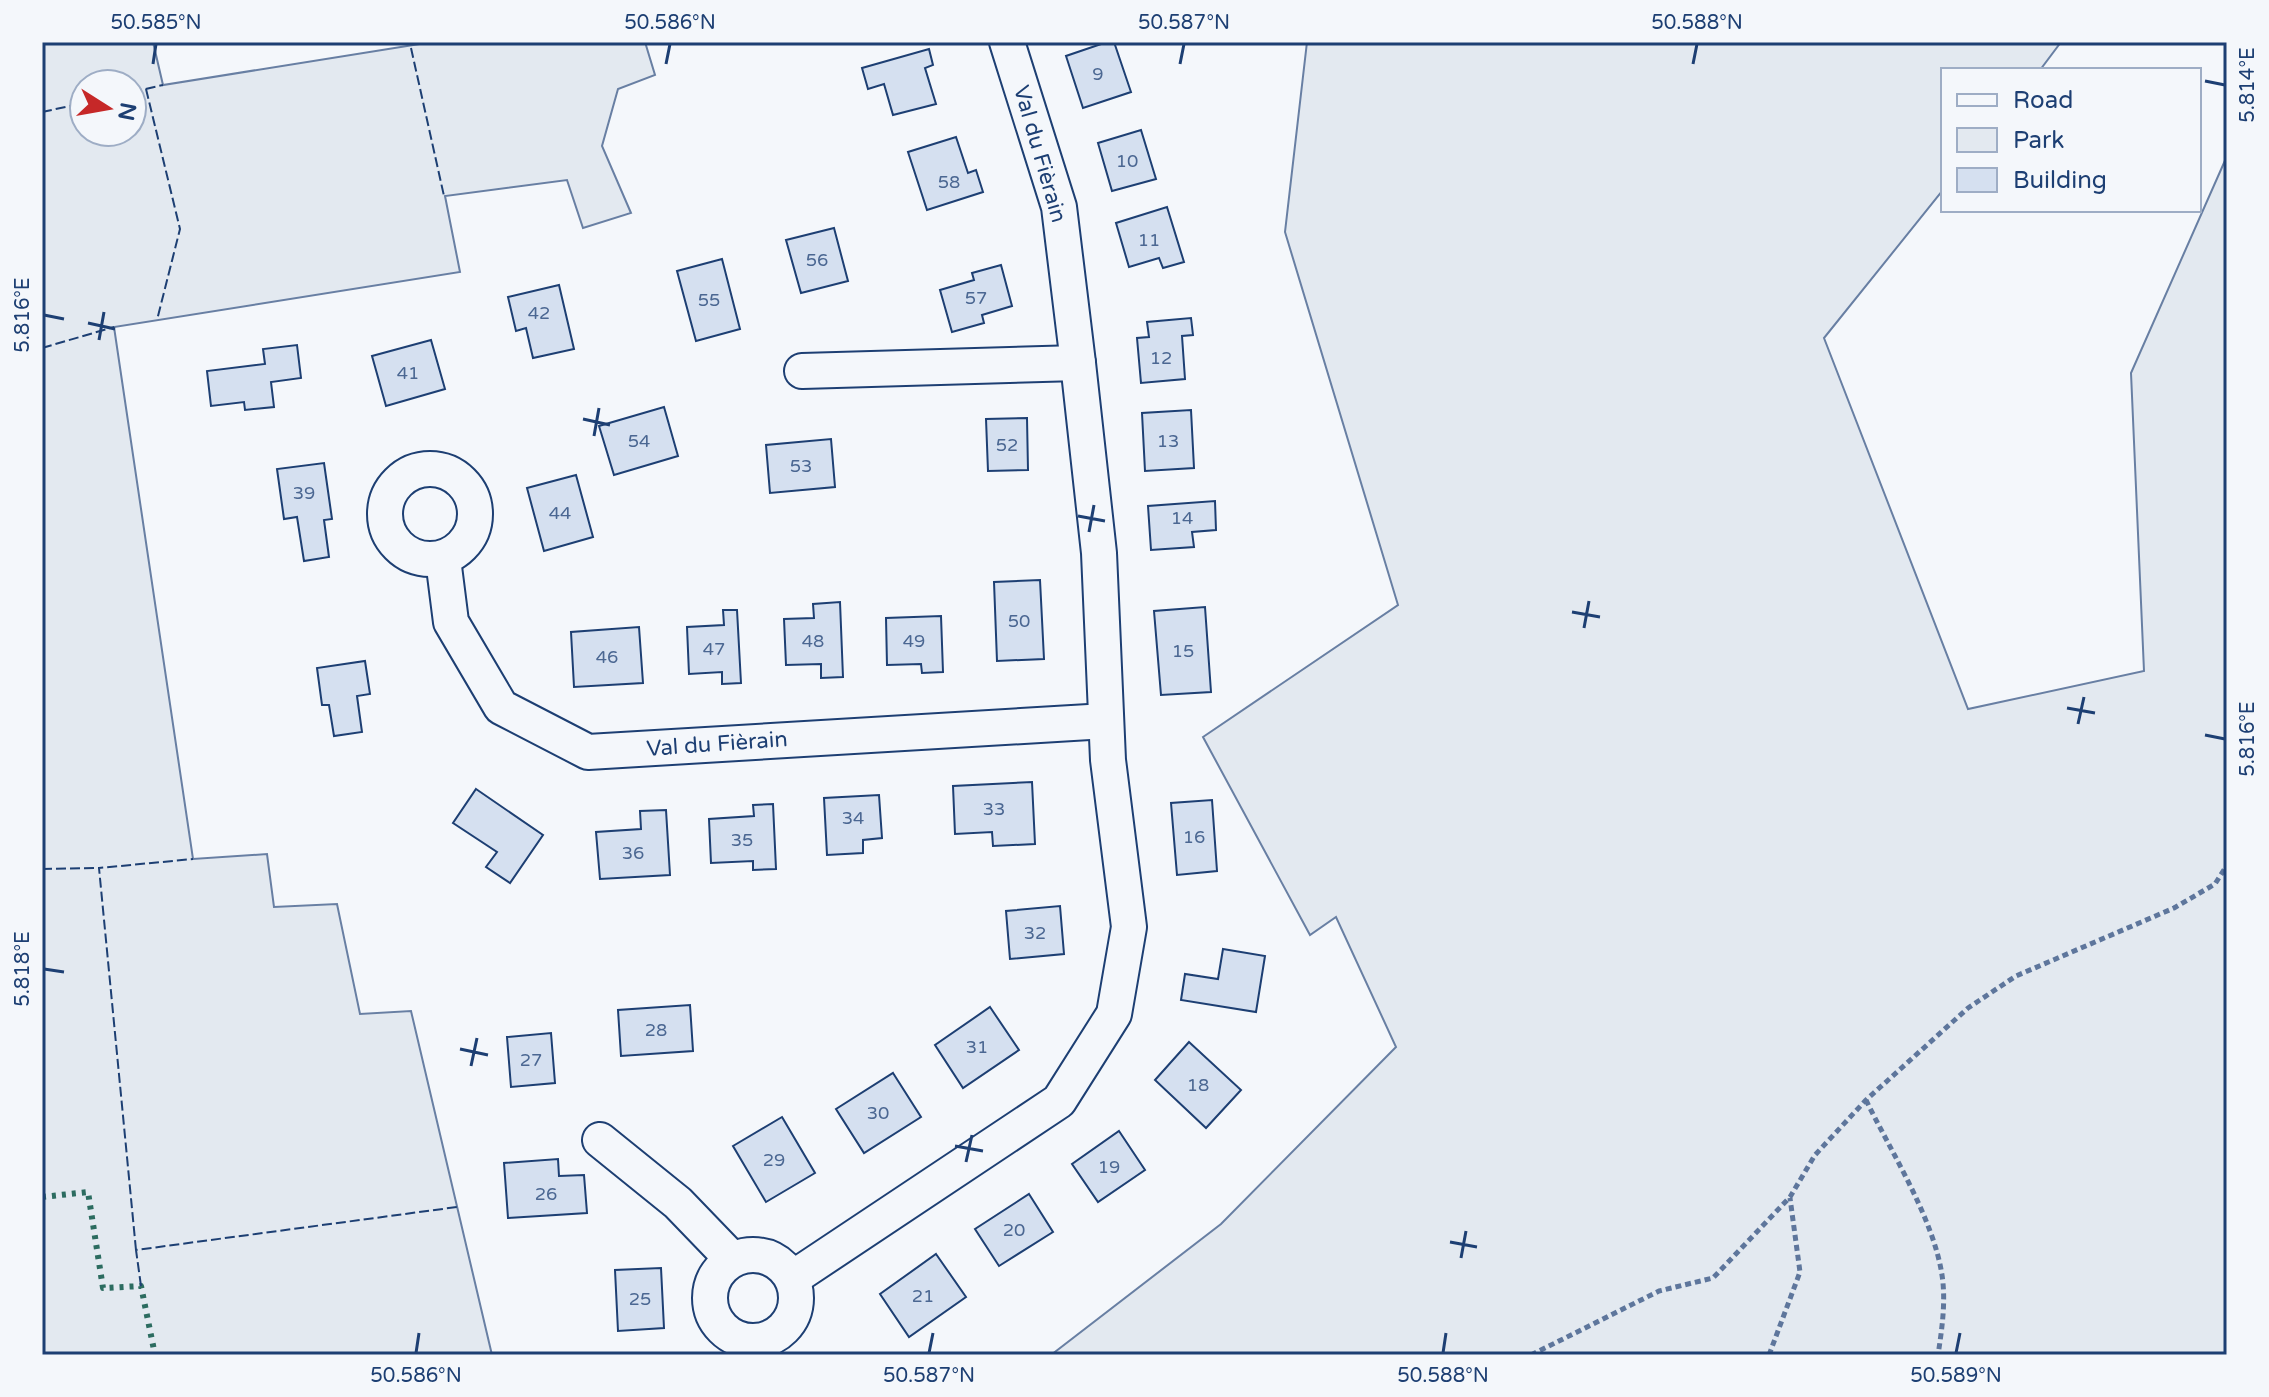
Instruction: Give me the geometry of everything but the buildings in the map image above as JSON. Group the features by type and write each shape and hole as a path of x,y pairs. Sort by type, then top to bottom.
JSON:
{"street":[{"name":"Val du Fièrain","path":"793,1278 1059,1101 1114,1014 1129,927 1106,721 1099,553 1059,207 1007,42"},
{"path":"802,371 1078,363"},
{"name":"Val du Fièrain","path":"443,559 451,622 501,707 588,752 1106,721"},
{"path":"600,1140 678,1203 731,1258"},
{"path":"770,1256 793,1278 797,1308 781,1333 752,1343 724,1332 709,1305 715,1276 731,1258 770,1256"}],"path":[{"path":"1531,1355 1659,1291 1713,1278 1790,1197 1815,1155 1866,1100 1968,1008 2016,976 2174,908 2215,884 2227,865"},
{"path":"1866,1100 1931,1234 1942,1275 1943,1319 1938,1355"},
{"path":"1769,1355 1800,1272 1790,1197"}],"green space":[{"path":"42,42 153,42 163,85 432,42 645,42 655,75 618,89 602,146 631,213 583,228 567,180 445,196 460,272 114,327 193,859 267,854 274,907 337,904 360,1014 411,1011 492,1355 42,1355"},
{"path":"1307,42 2061,42 2042,68 1941,68 1941,192 1824,338 1968,709 2144,671 2131,373 2227,156 2227,1355 1051,1355 1221,1224 1396,1047 1336,917 1310,935 1203,737 1398,605 1285,232"}],"hedge":[{"path":"42,1197 88,1192 103,1288 141,1286 155,1355"}],"fence":[{"path":"411,48 444,196"},
{"path":"148,88 163,85"},
{"path":"148,97 180,229 157,320"},
{"path":"42,112 68,106"},
{"path":"42,348 114,327"},
{"path":"136,1250 99,868 193,859"},
{"path":"42,869 99,868"},
{"path":"141,1286 136,1250 457,1207"}]}
